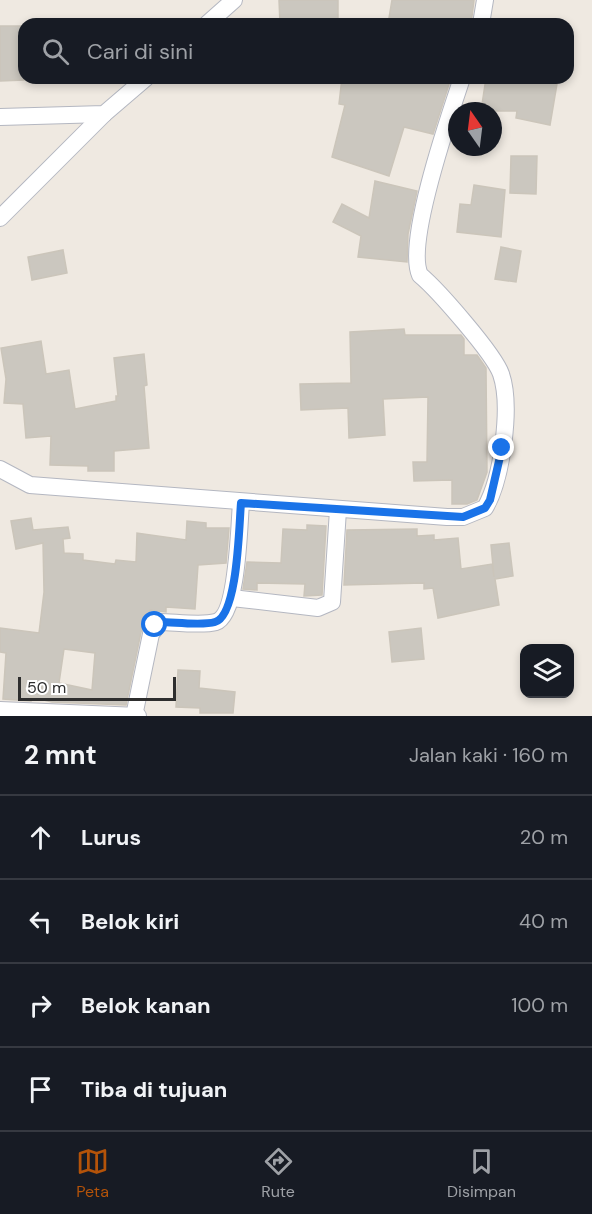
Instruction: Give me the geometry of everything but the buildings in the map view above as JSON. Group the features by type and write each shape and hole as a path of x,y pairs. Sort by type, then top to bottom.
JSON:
{"street":[{"path":"214,18 234,0"},
{"path":"482,18 485,0"},
{"path":"0,218 105,114 139,84"},
{"path":"0,469 30,485 241,503 463,517 485,508 495,483 502,448 505,396 501,374 492,357 420,274 417,266 423,211 460,84"},
{"path":"0,117 105,114"},
{"path":"0,710 135,716 151,634 155,625 160,622 215,622 225,614 232,597 241,503"},
{"path":"232,597 318,608 332,602 338,510"}],"route":[{"path":"155,625 160,622 215,622 225,614 232,597 241,503 463,517 485,508 490,500 502,448"}]}
